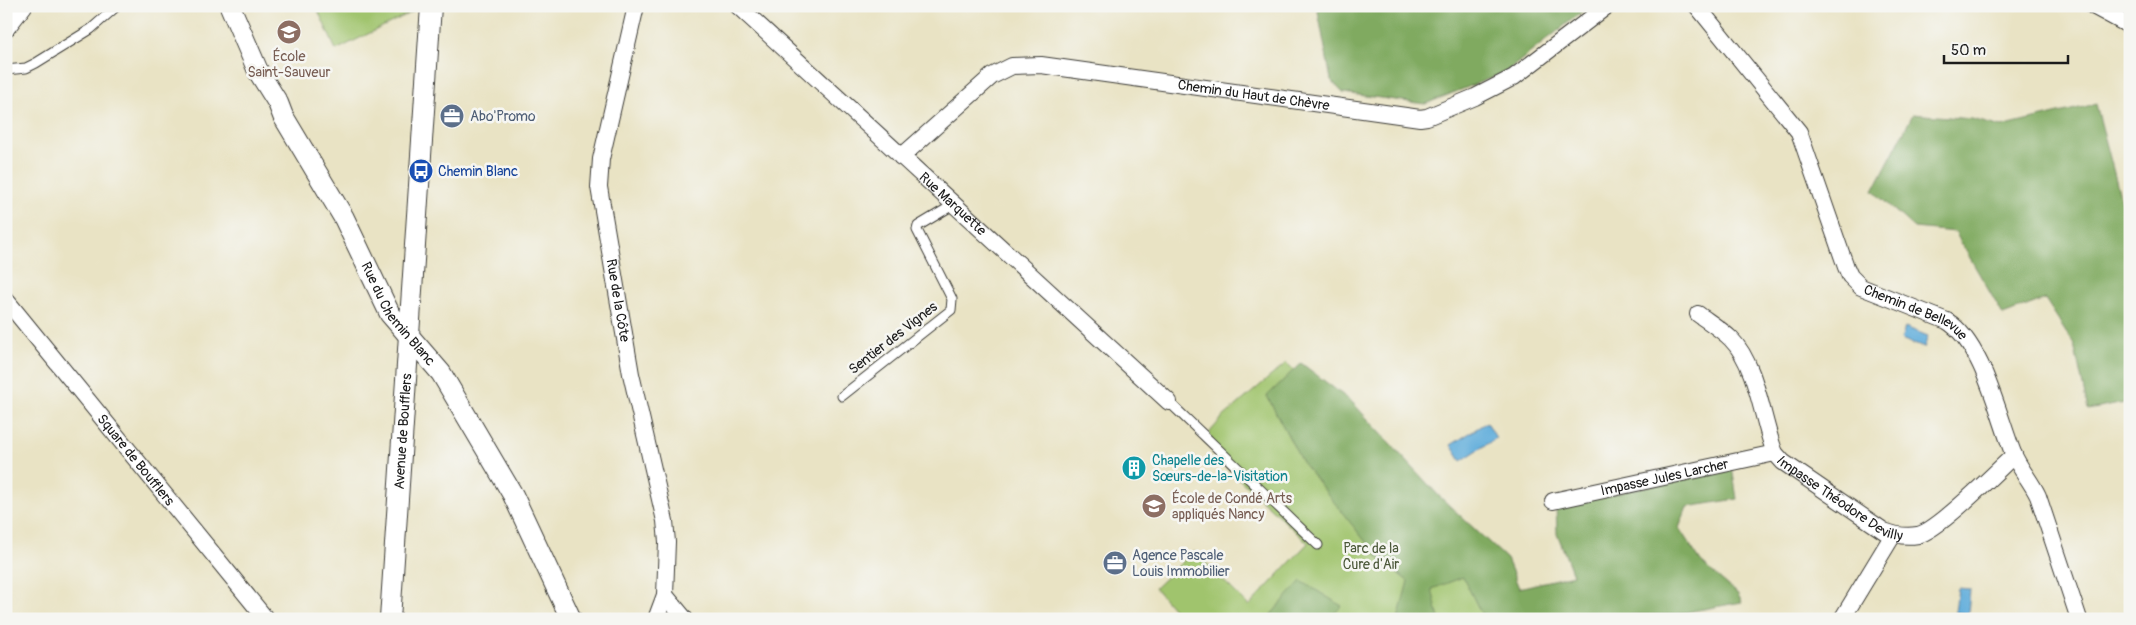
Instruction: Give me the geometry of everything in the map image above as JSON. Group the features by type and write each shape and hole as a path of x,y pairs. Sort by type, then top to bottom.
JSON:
{"street":[{"path":"6,30 24,6"},
{"name":"Rue du Chemin Blanc","path":"230,6 258,71 278,103 287,124 344,218 390,314 441,373 509,488 530,528 571,619"},
{"name":"Avenue de Boufflers","path":"390,619 432,6"},
{"name":"Rue de la Côte","path":"636,6 601,159 600,187 631,374 665,521 667,542 665,595 656,619"},
{"name":"Rue Marquette","path":"738,6 1169,402"},
{"name":"Chemin du Haut de Chèvre","path":"901,157 992,76 1004,68 1028,64 1117,74 1420,118 1427,117 1514,78 1607,6"},
{"name":"Chemin de Bellevue","path":"1697,6 1799,132 1850,276 1861,287 1947,321 1957,327 1975,352 2014,456 2038,496 2079,619"},
{"path":"2093,6 2130,26"},
{"name":"Square de Boufflers","path":"6,300 266,619"},
{"name":"Impasse Théodore Devilly","path":"1698,314 1731,339 1738,348 1751,372 1775,453 1783,462 1884,531 1894,535 1917,535 1934,527 2014,456"},
{"name":"Impasse Jules Larcher","path":"1553,501 1775,453"},
{"path":"1842,619 1894,535"},
{"path":"665,595 684,619"}],"lane":[{"path":"6,70 26,68 36,63 90,29 118,6"},
{"name":"Sentier des Vignes","path":"842,396 952,310 952,299 917,230 918,226 953,205"},
{"path":"1169,402 1318,545"}],"green space":[{"path":"316,6 414,6 414,11 336,50"},
{"path":"1317,6 1589,6 1506,72 1425,104 1343,93 1331,80"},
{"path":"2096,104 2130,234 2130,402 2088,410 2074,344 2045,299 2003,315 1955,232 1914,228 1873,191 1913,114 1972,119 2001,127"},
{"name":"Parc de la Cure d'Air","path":"1286,363 1505,619 1179,619 1180,617 1155,588 1194,551 1249,606 1308,543 1213,455 1215,452 1203,440 1222,418"},
{"path":"1301,363 1352,402 1439,496 1507,559 1519,588 1573,575 1557,533 1556,507 1732,467 1737,499 1687,507 1679,528 1701,562 1737,593 1742,602 1671,615 1563,614 1554,619 1484,619 1463,577 1432,589 1439,619 1398,619 1408,581 1381,561 1302,462 1267,396"},
{"path":"1301,581 1342,606 1329,619 1267,619"}],"water":[{"path":"1905,327 1928,336 1924,348 1901,339"},
{"path":"1487,422 1496,438 1461,461 1451,445"},
{"path":"1958,588 1970,589 1968,614 1955,612"}],"place":[{"name":"École Saint-Sauveur","path":"289,32"},
{"name":"Abo'Promo","path":"452,116"},
{"name":"Chemin Blanc","path":"421,171"},
{"name":"Chapelle des Sœurs-de-la-Visitation","path":"1134,468"},
{"name":"École de Condé Arts appliqués Nancy","path":"1154,506"},
{"name":"Agence Pascale Louis Immobilier","path":"1115,563"}]}
